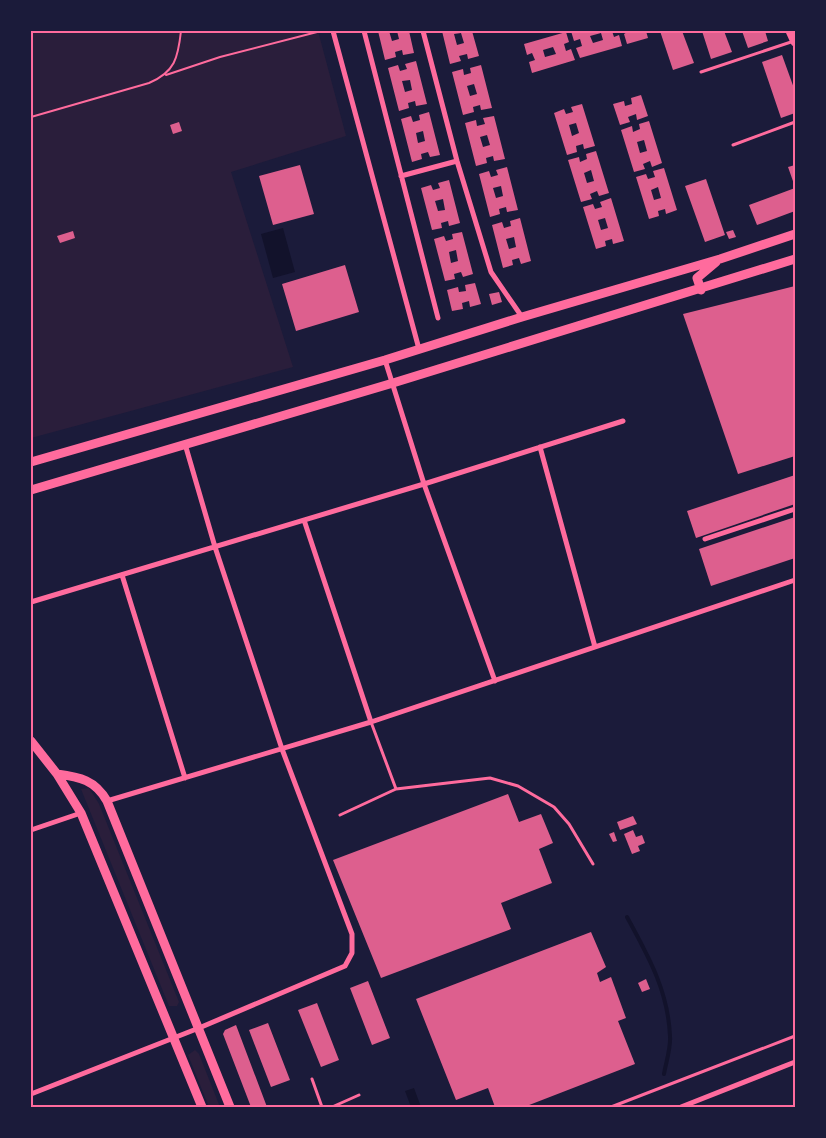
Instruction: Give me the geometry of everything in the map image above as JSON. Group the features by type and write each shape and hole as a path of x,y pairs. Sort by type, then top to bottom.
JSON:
{"street":[{"path":"333,31 419,349"},
{"path":"364,31 438,318"},
{"path":"423,31 457,161 491,272 522,317"},
{"path":"790,31 794,42"},
{"path":"401,176 457,161"},
{"path":"31,462 385,360 522,317 720,259 795,234"},
{"path":"701,290 697,278 720,259"},
{"path":"31,490 701,290 795,259"},
{"path":"385,360 424,484 495,681"},
{"path":"31,602 424,484 623,421"},
{"path":"31,1094 199,1028 345,966 352,953 352,934 282,749 215,547 185,444"},
{"path":"540,447 595,647"},
{"path":"704,539 795,509"},
{"path":"304,520 371,722"},
{"path":"122,575 185,778"},
{"path":"107,801 371,722 795,580"},
{"path":"31,741 57,774 81,813 202,1107"},
{"path":"57,774 79,776 96,787 107,801 230,1107"},
{"path":"31,830 81,813"},
{"path":"681,1107 795,1062"}],"lane":[{"path":"701,72 794,42"},
{"path":"733,145 795,122"},
{"path":"371,722 396,789"},
{"path":"340,815 396,789 490,778 518,786 554,807 569,824 594,864"},
{"path":"611,1107 795,1036"},
{"path":"312,1079 322,1107"},
{"path":"332,1107 359,1096"}],"path":[{"path":"166,75 177,57 181,31"},
{"path":"31,118 149,83 166,75 220,57 321,31"}],"shaded area":[{"path":"31,31 318,31 346,136 231,172 293,367 31,438"},
{"path":"283,228 295,272 273,278 261,234"},
{"path":"89,788 99,804 179,1002 177,1006 169,1006 81,789"},
{"path":"195,1050 199,1054 220,1107 209,1107 188,1055"},
{"path":"414,1088 421,1107 411,1107 405,1091"}],"building":[{"path":"378,31 389,31 392,41 399,39 397,31 409,31 414,53 403,55 402,50 395,52 396,57 385,60"},
{"path":"442,31 472,31 479,56 468,59 467,54 459,56 461,61 450,64","holes":["461,33 464,43 457,45 454,34"]},
{"path":"571,31 612,31 614,37 619,35 622,46 580,58 576,48 582,46 580,39 574,41","holes":["601,33 603,40 593,43 590,36"]},
{"path":"629,31 646,31 648,38 627,44 624,34"},
{"path":"660,31 682,31 694,63 673,70"},
{"path":"702,31 724,31 732,52 711,59"},
{"path":"742,31 765,31 768,41 748,48"},
{"path":"566,32 569,42 564,44 566,51 571,49 575,60 532,73 529,62 535,60 532,53 527,55 524,44","holes":["553,47 556,54 545,57 543,50"]},
{"path":"782,55 795,91 795,113 781,118 762,62"},
{"path":"416,61 427,104 416,106 415,101 408,103 409,108 399,111 388,68 398,65 400,71 407,69 405,64","holes":["410,80 412,90 405,92 402,81"]},
{"path":"481,65 492,108 481,110 480,105 473,107 474,112 463,115 452,72 463,69 464,75 471,73 470,68","holes":["474,84 477,94 470,96 467,86"]},
{"path":"641,95 648,116 637,120 636,114 628,117 630,122 620,125 613,104 624,101 625,106 632,104 631,98"},
{"path":"582,104 595,146 584,149 583,144 576,146 577,152 567,155 554,113 564,109 566,114 573,112 571,107","holes":["576,123 579,133 572,136 569,125"]},
{"path":"429,112 440,155 430,157 428,152 421,154 422,159 412,162 401,119 411,116 413,122 420,120 419,115","holes":["423,131 425,141 418,143 416,133"]},
{"path":"494,116 505,159 494,161 493,156 486,158 487,163 476,166 465,123 476,120 477,126 485,124 483,118","holes":["487,135 490,145 483,147 480,137"]},
{"path":"649,121 662,163 652,167 650,161 643,164 645,169 634,172 621,130 632,126 633,132 640,129 639,124","holes":["644,140 647,151 640,153 637,142"]},
{"path":"179,122 182,131 173,134 170,125"},
{"path":"596,151 609,193 599,196 597,191 590,194 592,199 581,202 568,160 579,157 580,162 587,159 586,154","holes":["591,170 594,181 587,183 584,173"]},
{"path":"300,165 314,214 273,225 259,176"},
{"path":"795,165 795,184 794,184 788,167"},
{"path":"507,167 518,210 507,212 506,207 499,209 500,214 490,217 479,174 489,171 491,177 498,175 496,170","holes":["501,186 503,196 496,198 493,188"]},
{"path":"664,168 677,210 666,214 665,209 658,211 659,216 649,219 636,177 646,174 648,179 655,177 653,171","holes":["658,187 661,198 654,200 651,190"]},
{"path":"706,179 725,235 705,242 685,186"},
{"path":"449,180 460,223 449,226 448,221 441,223 442,228 432,230 421,188 431,185 433,190 440,188 438,183","holes":["443,199 445,210 438,211 435,201"]},
{"path":"795,188 795,211 757,225 749,205"},
{"path":"611,198 624,241 613,244 612,239 605,241 606,246 596,249 583,207 593,204 595,209 602,207 600,202","holes":["605,218 608,228 601,230 598,220"]},
{"path":"520,218 531,261 521,264 519,258 512,260 513,265 503,268 492,225 502,222 504,228 511,226 510,221","holes":["514,237 516,247 509,249 506,239"]},
{"path":"733,230 736,237 729,239 726,232"},
{"path":"73,231 75,238 60,243 57,236"},
{"path":"462,232 473,274 463,277 461,272 454,274 455,279 445,281 434,239 444,236 446,241 453,239 452,234","holes":["456,250 458,261 451,263 449,252"]},
{"path":"345,265 359,312 296,331 282,284"},
{"path":"475,283 481,304 470,307 469,301 462,303 463,309 452,311 447,290 458,287 459,292 466,291 465,285"},
{"path":"795,286 795,456 738,474 683,314"},
{"path":"499,292 502,302 492,305 489,294"},
{"path":"795,475 795,504 696,538 687,511"},
{"path":"795,517 795,558 711,586 699,549"},
{"path":"508,794 519,822 541,814 553,843 539,849 552,883 501,903 511,929 381,978 333,860"},
{"path":"633,816 637,824 620,830 617,822"},
{"path":"633,830 636,837 642,835 645,843 638,846 640,851 632,854 624,834"},
{"path":"614,832 617,841 613,842 609,834"},
{"path":"591,932 606,967 597,973 600,982 611,977 626,1018 618,1021 635,1064 524,1107 495,1107 488,1088 456,1100 416,999"},
{"path":"646,979 650,989 642,992 638,983"},
{"path":"368,981 390,1038 372,1045 350,988"},
{"path":"317,1003 339,1060 321,1067 298,1010"},
{"path":"268,1023 290,1080 271,1087 249,1030"},
{"path":"236,1025 267,1107 251,1107 223,1034 225,1030"}],"waterway":[{"path":"627,917 656,974 665,1003 670,1041 664,1074"}]}
